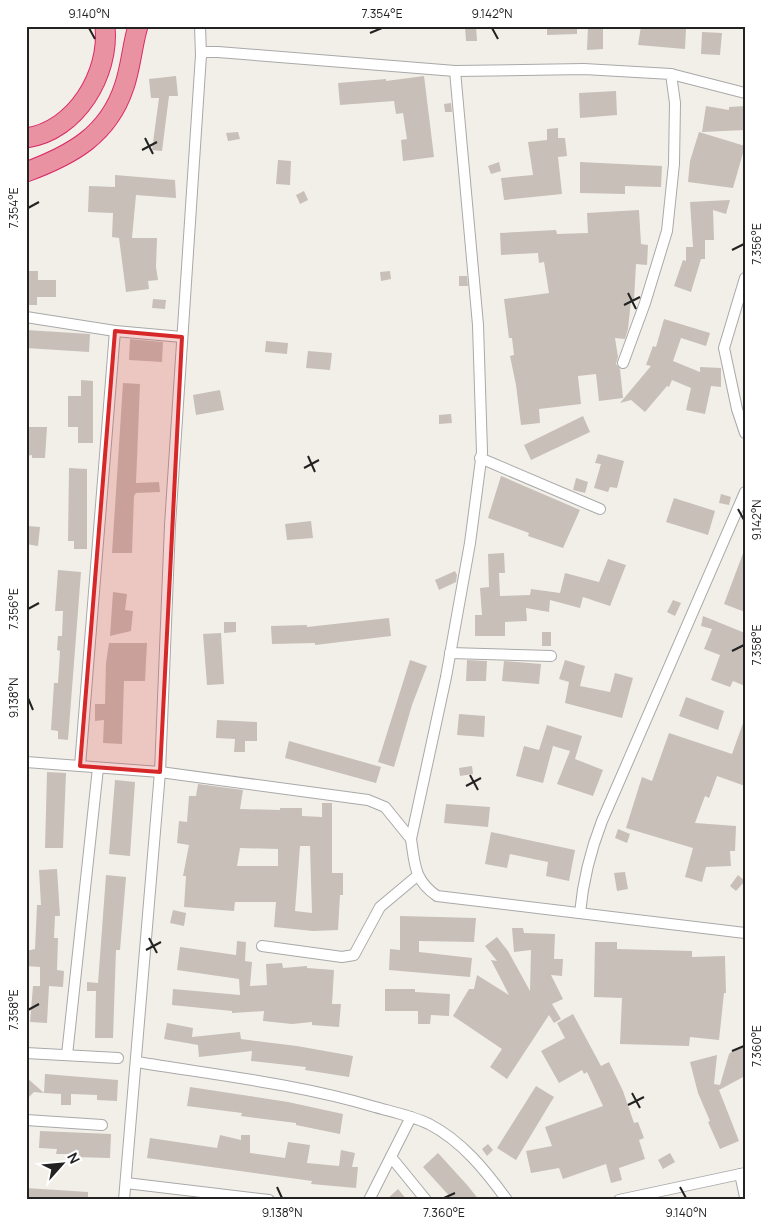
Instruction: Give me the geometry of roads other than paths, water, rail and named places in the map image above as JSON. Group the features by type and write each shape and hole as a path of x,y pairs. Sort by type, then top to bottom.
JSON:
{"highway":[{"path":"26,138 60,125 79,108 96,83 104,57 105,26"},
{"path":"26,172 78,149 99,131 113,111 124,87 138,26"}],"street":[{"path":"124,1200 160,772 170,525 201,55 200,26"},
{"path":"201,55 205,52 218,52 455,71 584,68 671,74 745,93"},
{"path":"455,71 478,325 482,452 470,543 450,653 427,773 411,839 417,876 426,888 437,896 745,933"},
{"path":"622,363 645,302 666,232 674,155 675,103 671,74"},
{"path":"745,278 724,348 737,409 745,433"},
{"path":"26,317 115,331 182,338"},
{"path":"80,766 115,331"},
{"path":"480,458 600,509"},
{"path":"580,914 582,886 590,851 745,492"},
{"path":"450,653 551,656"},
{"path":"26,762 160,772 368,800 385,808 411,839"},
{"path":"67,1055 98,768"},
{"path":"262,946 342,957 354,955 380,907 417,876"},
{"path":"26,1053 118,1058"},
{"path":"137,1062 346,1098 411,1117 429,1124 466,1151 483,1167 508,1200"},
{"path":"369,1200 411,1117"},
{"path":"26,1120 102,1125"},
{"path":"391,1157 426,1200"},
{"path":"619,1200 665,1195 742,1173 745,1197"},
{"path":"126,1182 269,1200"}]}
